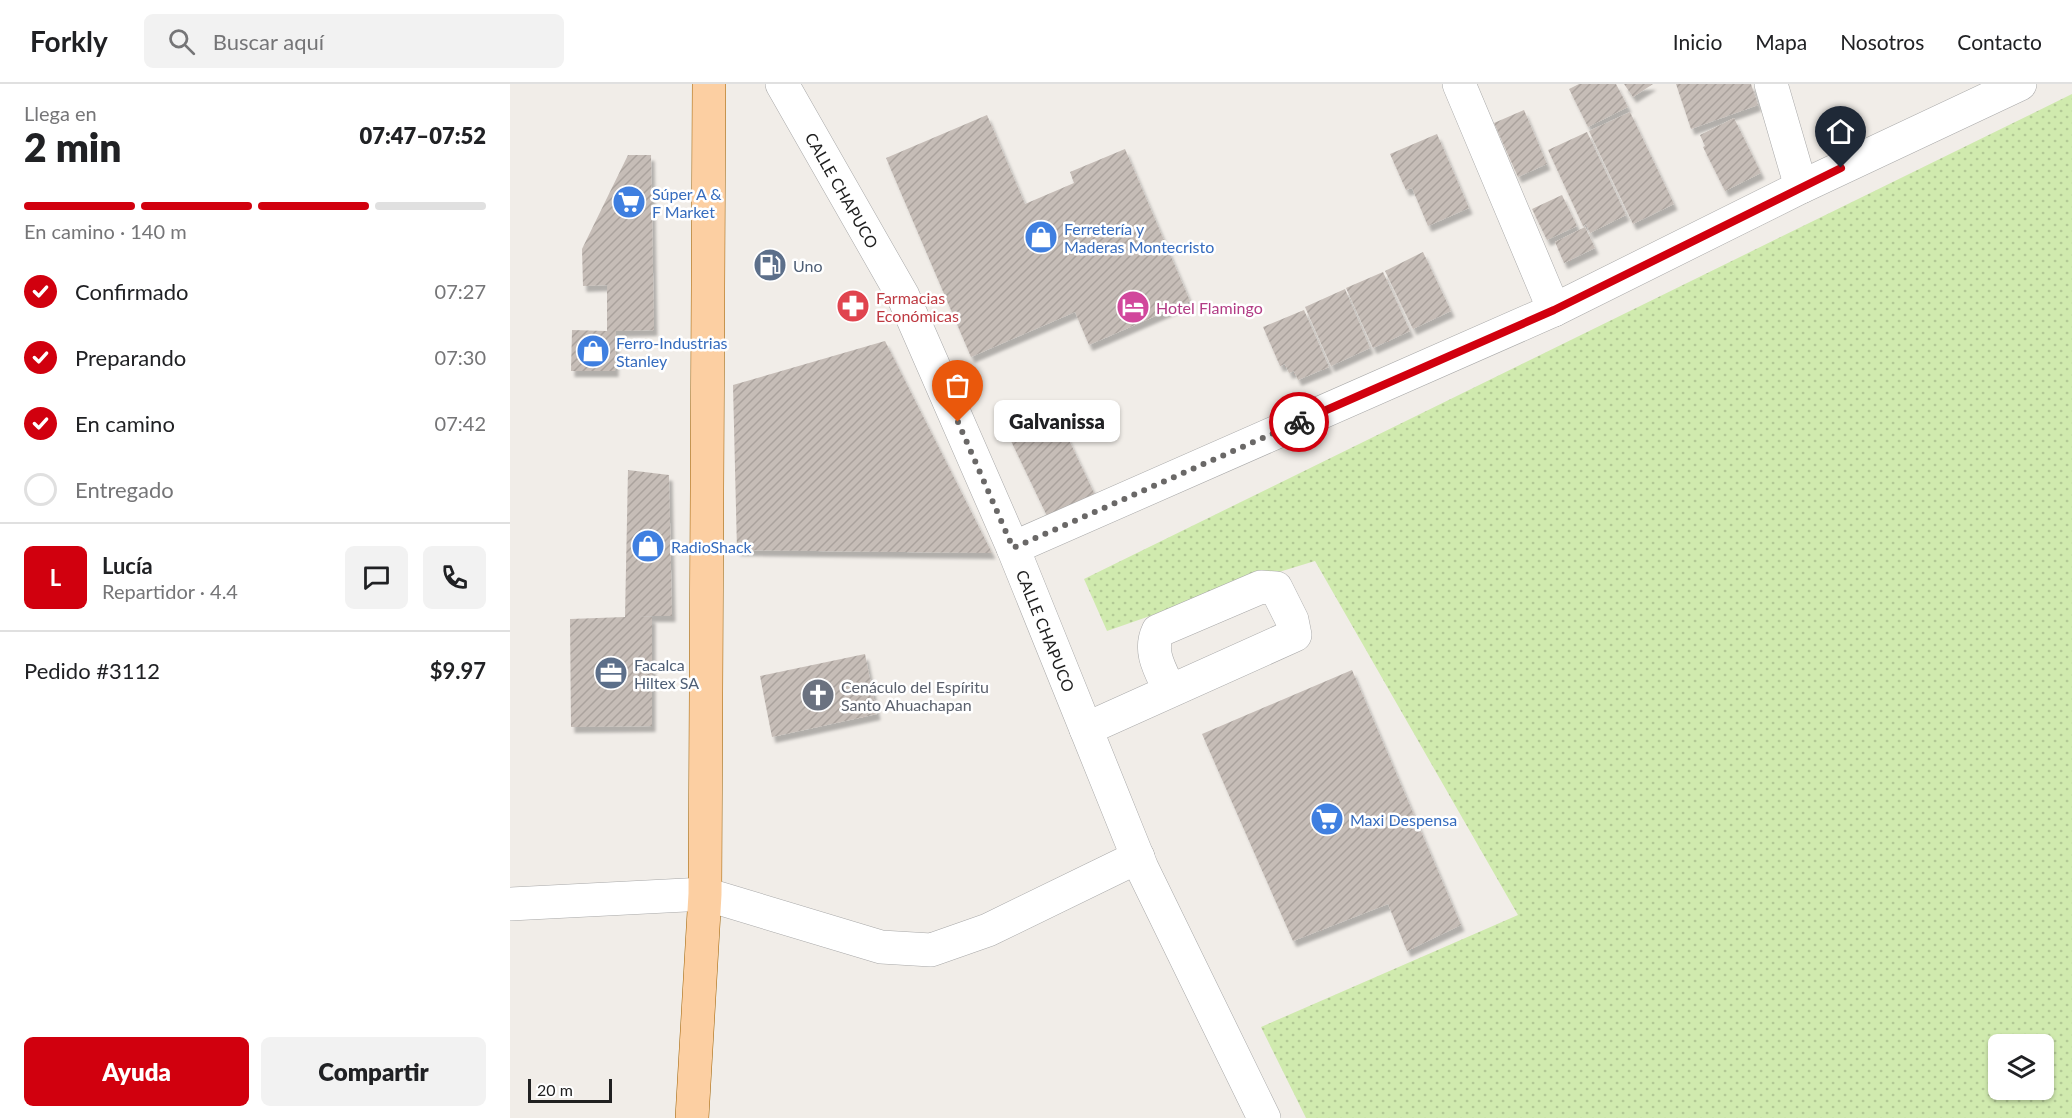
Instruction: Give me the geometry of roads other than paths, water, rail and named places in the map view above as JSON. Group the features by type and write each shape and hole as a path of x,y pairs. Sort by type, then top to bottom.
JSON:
{"main road":[{"path":"692,1118 705,894 709,84"}],"street":[{"name":"CALLE CHAPUCO","path":"782,84 903,296 1013,548 1138,857 1264,1118"},
{"path":"1459,84 1554,310"},
{"path":"1771,84 1802,187"},
{"path":"1013,548 1554,310 1802,187 2020,84"},
{"path":"1086,729 1170,691"},
{"path":"510,904 705,894 881,947 931,950 988,930 1138,857"}],"place":[{"name":"Súper A & F Market","path":"629,202"},
{"name":"Ferretería y Maderas Montecristo","path":"1041,237"},
{"name":"Uno","path":"770,265"},
{"name":"Farmacias Económicas","path":"853,306"},
{"name":"Hotel Flamingo","path":"1133,307"},
{"name":"Ferro-Industrias Stanley","path":"593,351"},
{"name":"Galvanissa","path":"958,422"},
{"name":"RadioShack","path":"648,546"},
{"name":"Facalca Hiltex SA","path":"611,673"},
{"name":"Cenáculo del Espíritu Santo Ahuachapan","path":"818,695"},
{"name":"Maxi Despensa","path":"1327,819"}]}
